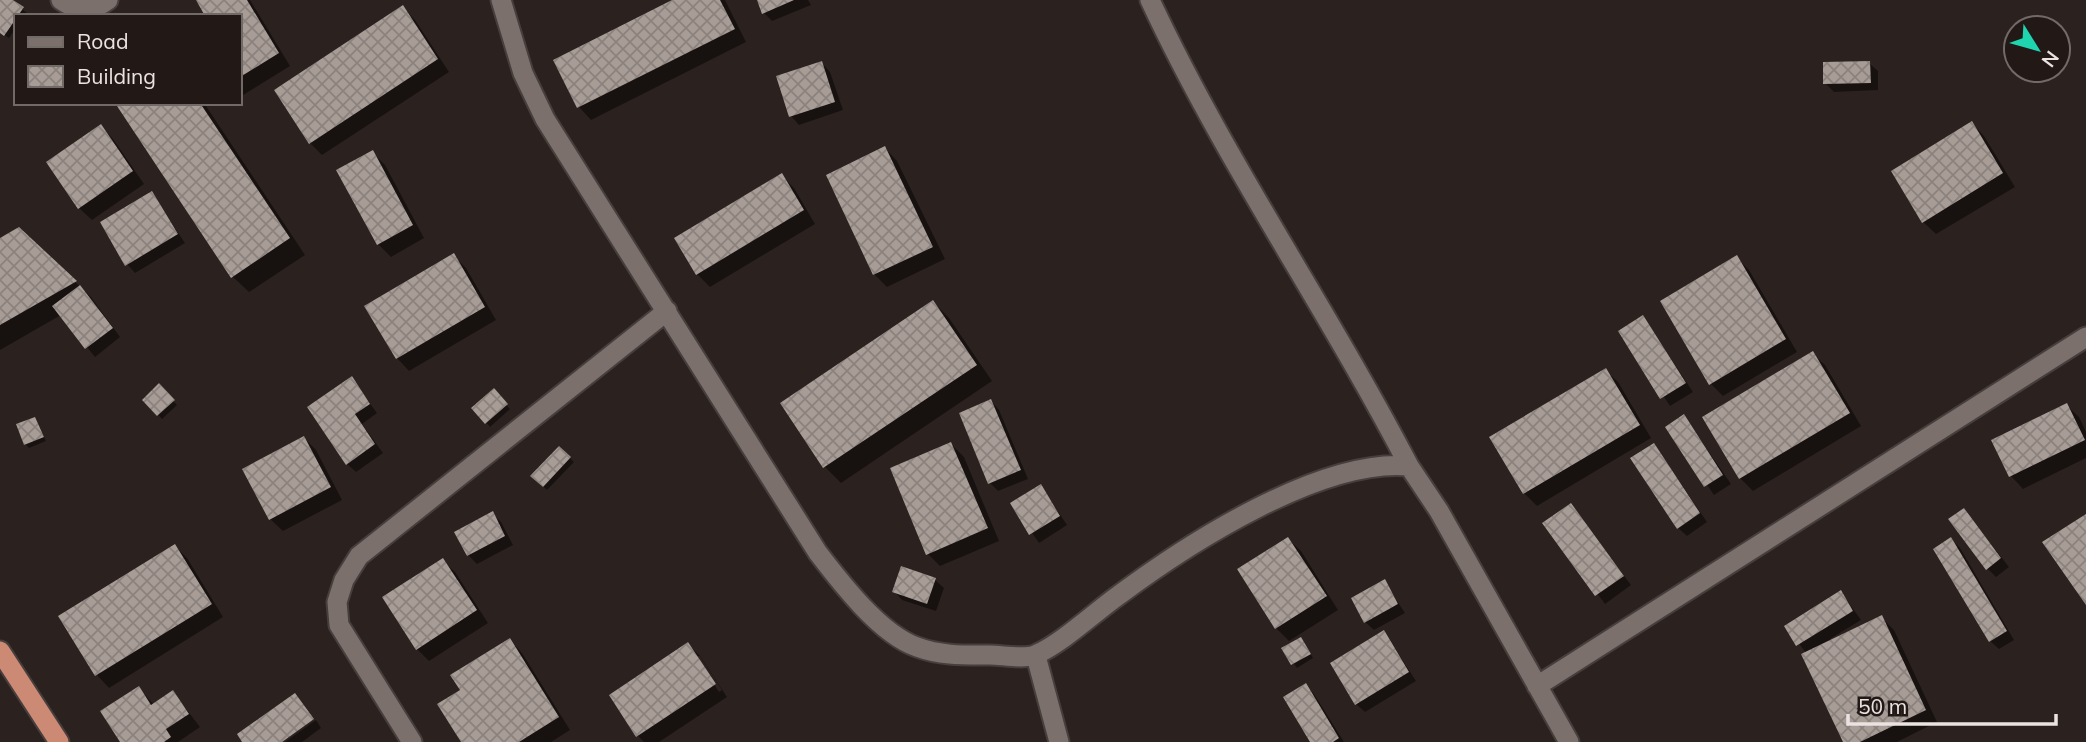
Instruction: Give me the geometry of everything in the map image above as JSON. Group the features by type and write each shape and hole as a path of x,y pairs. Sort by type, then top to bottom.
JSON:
{"highway":[{"path":"0,651 7,668 59,742"}],"street":[{"path":"61,0 67,5 92,9 108,0"},
{"path":"501,0 523,73 545,119 818,553 839,580 888,631 916,647 953,655 1036,656 1135,583 1262,508 1314,482 1359,468 1386,463 1409,466"},
{"path":"1150,0 1186,77 1371,395 1409,466 1439,511 1569,742"},
{"path":"412,742 339,625 337,602 344,580 359,556 667,312"},
{"path":"1537,686 2086,337"},
{"path":"1036,656 1059,742"}],"building":[{"path":"0,0 13,0 24,7 19,14 14,14 14,22 4,36 0,33"},
{"path":"196,0 247,0 279,53 242,76 242,14 204,14"},
{"path":"672,0 720,0 735,29 577,108 553,60"},
{"path":"757,0 794,0 762,14"},
{"path":"403,5 438,59 309,144 274,90"},
{"path":"822,61 835,102 789,117 776,76"},
{"path":"1870,61 1871,83 1823,84 1823,62"},
{"path":"116,105 201,105 290,238 231,278"},
{"path":"1972,121 2003,173 1922,223 1891,171"},
{"path":"101,124 133,171 78,209 46,162"},
{"path":"885,146 933,247 873,275 826,175"},
{"path":"373,150 413,225 377,245 336,170"},
{"path":"782,173 804,210 696,275 674,238"},
{"path":"152,191 178,234 125,266 100,222"},
{"path":"19,227 77,281 0,325 0,238"},
{"path":"454,253 485,307 396,359 364,306"},
{"path":"1737,255 1786,339 1709,385 1660,301"},
{"path":"80,285 113,328 85,349 52,306"},
{"path":"933,300 977,365 823,468 780,403"},
{"path":"1643,315 1686,383 1660,399 1618,331"},
{"path":"1813,351 1850,413 1739,479 1702,417"},
{"path":"1606,368 1640,425 1523,494 1489,437"},
{"path":"352,376 370,404 355,414 375,444 346,465 307,407"},
{"path":"159,383 175,400 157,416 142,400"},
{"path":"494,388 508,404 485,424 471,408"},
{"path":"991,399 1021,470 988,484 959,413"},
{"path":"2067,403 2085,440 2009,477 1991,440"},
{"path":"1684,414 1723,475 1704,487 1665,427"},
{"path":"35,417 44,437 24,445 16,424"},
{"path":"304,436 331,487 269,520 242,469"},
{"path":"951,442 988,528 926,555 890,468"},
{"path":"1654,443 1700,513 1677,529 1630,458"},
{"path":"559,446 571,457 543,487 530,476"},
{"path":"1041,484 1060,516 1029,535 1010,503"},
{"path":"1571,503 1624,576 1595,596 1542,523"},
{"path":"1964,508 2001,558 1986,570 1948,519"},
{"path":"493,511 505,536 467,556 454,532"},
{"path":"2086,514 2086,605 2042,542"},
{"path":"1288,537 1327,596 1275,629 1237,569"},
{"path":"1951,537 2007,631 1989,642 1933,549"},
{"path":"175,544 212,604 95,676 58,616"},
{"path":"443,558 477,610 416,650 382,597"},
{"path":"901,566 936,578 927,604 892,592"},
{"path":"1385,579 1398,604 1364,623 1351,598"},
{"path":"1841,590 1853,611 1796,646 1784,626"},
{"path":"1882,615 1926,710 1860,742 1843,742 1801,654"},
{"path":"1384,630 1409,672 1355,705 1330,663"},
{"path":"1301,637 1311,654 1291,665 1281,648"},
{"path":"510,638 559,717 519,742 461,742 437,704 460,690 450,675"},
{"path":"688,642 716,684 636,737 609,695"},
{"path":"1306,683 1339,738 1333,742 1310,742 1283,697"},
{"path":"139,686 151,705 173,690 189,714 166,729 171,737 164,742 120,742 100,711"},
{"path":"295,693 314,719 282,742 242,742 237,734"}]}
